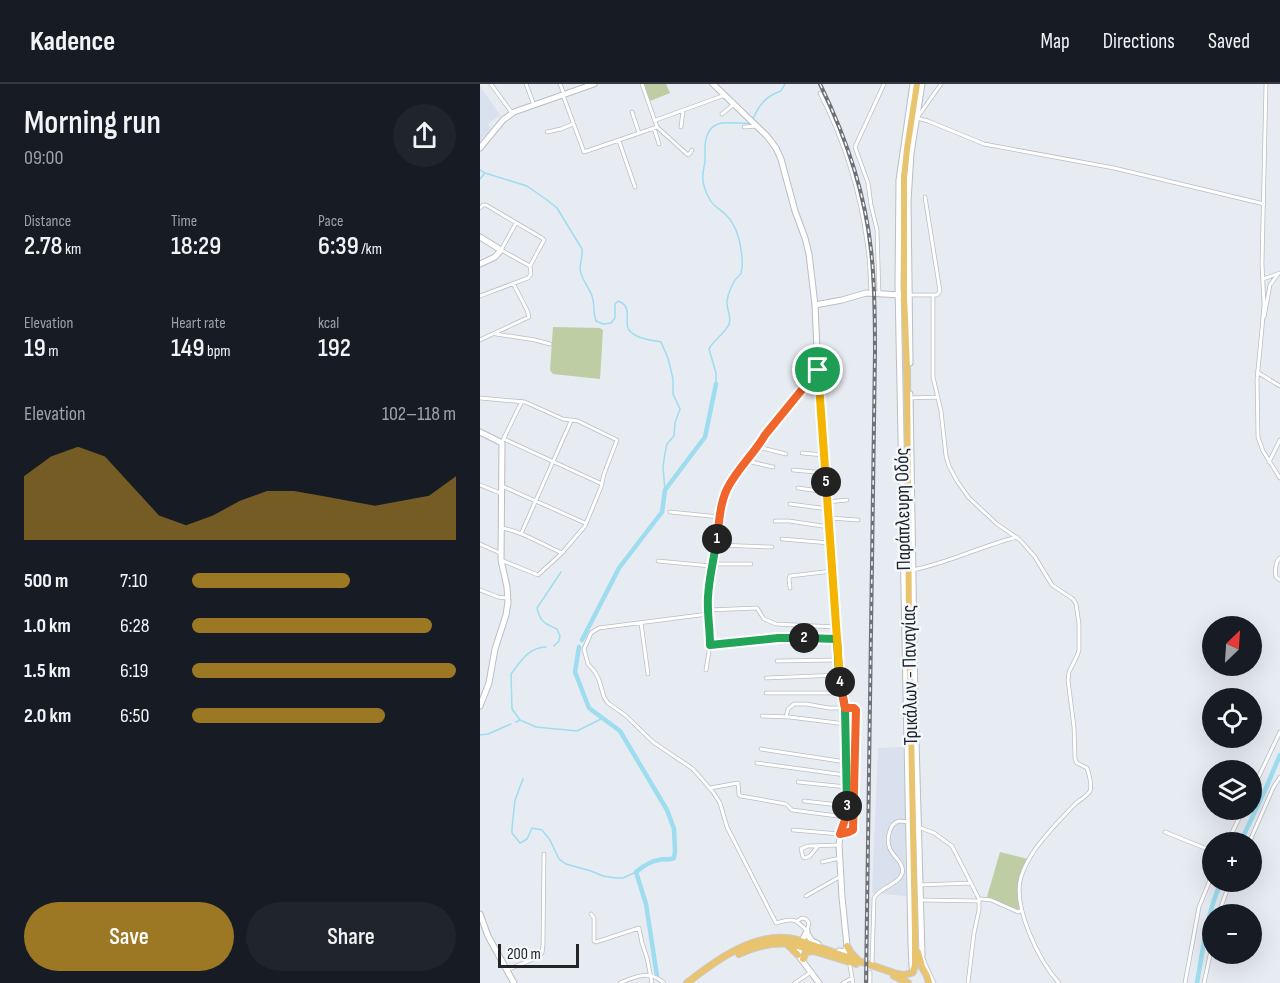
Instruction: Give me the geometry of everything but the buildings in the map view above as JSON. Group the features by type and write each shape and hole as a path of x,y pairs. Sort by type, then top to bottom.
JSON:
{"main road":[{"name":"Τρικάλων - Παναγίας","path":"909,983 915,964 913,707 905,540 906,417 903,386 902,200 915,84"},
{"name":"Τρικάλων - Παναγίας","path":"915,933 924,972 930,982"},
{"path":"687,983 715,962 751,944 783,938 803,940 860,962"},
{"path":"693,983 713,968 748,950 767,944 803,940"},
{"path":"803,940 814,951"},
{"path":"787,943 801,958 806,952 814,951 909,983"},
{"path":"847,946 852,956 871,969 901,975 918,970 924,972"}],"street":[{"path":"491,84 512,114"},
{"path":"526,84 534,105"},
{"path":"560,84 584,152 655,128"},
{"path":"480,148 499,125 512,114 594,84"},
{"path":"642,84 655,120 659,144"},
{"path":"713,84 722,90 772,142 781,159 795,211 808,246 815,304 839,675 846,724 847,806 839,845 847,946 846,951 842,952 803,940"},
{"path":"879,294 877,230 867,177 855,147 884,84"},
{"name":"Παράπλευρη Οδός","path":"905,540 903,295 899,180 915,84"},
{"name":"Παράπλευρη Οδός","path":"912,972 908,568 910,398 903,295 911,153 922,84"},
{"path":"941,84 916,118 984,144 1114,168 1264,204"},
{"path":"1266,84 1263,318 1257,372 1259,440 1269,462 1280,478"},
{"path":"655,120 682,111 722,90"},
{"path":"820,93 844,148 860,204 868,243 871,293"},
{"path":"722,114 734,104"},
{"path":"681,127 682,111"},
{"path":"632,112 639,133"},
{"path":"547,132 573,124"},
{"path":"744,127 757,126"},
{"path":"655,128 688,155 692,150"},
{"path":"619,140 635,187"},
{"path":"815,304 871,293 939,294 941,288 925,197"},
{"path":"480,208 484,205 544,241 531,266 528,278 480,296"},
{"path":"480,264 495,257 516,223"},
{"path":"480,237 531,266"},
{"path":"1263,279 1279,274"},
{"path":"1263,318 1270,285 1279,274"},
{"path":"480,340 529,317 513,283"},
{"path":"933,295 934,384 938,397 946,460 969,498 998,524 1017,537 1034,555 1052,585 1072,598 1076,604 1080,626 1078,652 1069,672 1068,684 1074,727 1075,761 1087,768 1089,792 1045,836 1031,855 1020,880 1020,912 1039,954 1059,983"},
{"path":"495,334 550,344"},
{"path":"706,670 710,645 708,592 723,499 728,488 765,435 818,370"},
{"path":"1257,372 1280,386"},
{"path":"1257,380 1267,379"},
{"path":"910,398 938,397"},
{"path":"480,398 522,401 563,419 578,421 616,440 586,524 562,553 538,575 480,544"},
{"path":"480,704 489,683 495,649 506,615 507,583 501,557 503,440 522,401"},
{"path":"521,534 572,420"},
{"path":"480,432 602,484"},
{"path":"1269,462 1280,440"},
{"path":"758,447 786,454"},
{"path":"802,453 824,455"},
{"path":"747,461 773,467"},
{"path":"793,470 826,472"},
{"path":"480,485 502,494"},
{"path":"502,486 586,524"},
{"path":"798,488 827,492"},
{"path":"828,501 847,500"},
{"path":"790,504 828,509"},
{"path":"670,512 720,517"},
{"path":"828,518 858,520"},
{"path":"775,521 829,527"},
{"path":"501,528 521,534 562,553"},
{"path":"908,568 949,560 1017,537"},
{"path":"782,539 830,543"},
{"path":"716,545 772,547"},
{"path":"1280,558 1277,561 1275,574 1280,580"},
{"path":"658,561 712,565 751,564"},
{"path":"790,588 790,576 832,571"},
{"path":"480,591 508,598"},
{"path":"819,983 801,958 808,923 806,919 776,923 727,827 718,799 693,769 653,742 609,703 604,697 595,672 590,669 585,656 585,646 595,629 708,612 757,608 764,619 776,624 836,627"},
{"path":"641,623 648,674"},
{"path":"710,645 778,638 837,639"},
{"path":"777,661 839,660"},
{"path":"766,678 839,675"},
{"path":"766,693 842,693"},
{"path":"786,717 788,709 794,705 855,709 853,830 840,834 793,830"},
{"path":"913,707 921,955 930,982"},
{"path":"762,716 846,724"},
{"path":"1262,770 1280,732"},
{"path":"762,749 855,764"},
{"path":"758,763 847,775"},
{"path":"1254,832 1280,777"},
{"path":"798,782 847,788"},
{"path":"710,788 738,783 741,796 786,804 792,810 846,817"},
{"path":"804,801 847,806"},
{"path":"870,983 873,900 879,891 898,880 902,873 901,864 889,847 889,833 892,825 900,821 909,822"},
{"path":"918,827 933,832 952,846 980,900 968,983"},
{"path":"1165,832 1202,846"},
{"path":"818,846 810,856 803,857 801,850 803,847 818,846 839,845"},
{"path":"507,970 538,957 542,953 544,854"},
{"path":"822,862 840,858"},
{"path":"806,896 841,876"},
{"path":"920,885 971,883"},
{"path":"1185,983 1200,903 1205,892"},
{"path":"920,900 991,900 1020,912"},
{"path":"480,914 488,936 514,983"},
{"path":"591,914 594,918 594,940 596,942 639,928 652,983"},
{"path":"797,921 803,940"},
{"path":"1204,983 1208,964"},
{"path":"843,983 852,981 850,966"},
{"path":"795,983 811,972"},
{"path":"620,983 643,975 652,976 663,982"}],"shaded area":[{"path":"480,86 500,115 488,124 491,128 480,142"},
{"path":"903,747 906,896 872,893 878,748"}],"green space":[{"path":"644,84 666,84 670,93 650,101"},
{"path":"553,327 600,328 603,330 600,379 553,374 550,370"},
{"path":"1000,852 1028,859 1021,874 1020,907 1017,910 987,897"}],"waterway":[{"path":"753,119 764,102 781,91 785,84"},
{"path":"716,384 716,373 709,349 729,324 727,298 735,280 741,273 742,261 740,241 735,227 712,202 705,187 703,177 705,144 710,130 718,124 750,123"},
{"path":"480,170 527,186 557,208 582,249 581,273 592,296 596,321 603,324 611,323 615,318 615,304 618,301 626,307 627,327 632,333 644,339 661,342 673,379 673,394 680,409 675,423 674,436 667,444 665,453 663,467 665,490"},
{"path":"480,179 485,173"},
{"path":"582,640 619,568 662,512 665,490 705,437 716,384"},
{"path":"554,646 560,636 557,629 544,622 537,608 561,572"},
{"path":"520,720 512,709 511,674 530,652 546,647"},
{"path":"579,647 575,672 589,708 620,731 667,810 674,829 674,858 652,862 636,872 646,904 657,976"},
{"path":"516,722 520,720 536,727 577,731 603,718"},
{"path":"480,735 511,724"},
{"path":"1245,832 1280,755"},
{"path":"523,779 515,800 512,828 512,833 520,843 527,839 532,828 542,830 550,840 559,859 566,864 616,878 623,878 636,872"},
{"path":"1197,983 1209,919 1217,892"}],"railway":[{"path":"820,84 838,124 859,186 868,228 874,288 866,983"}],"route":[{"path":"818,370 741,467 723,499 710,574 707,615 710,645 778,638 837,639 839,675 845,708 847,775 847,816 840,834 853,830 856,710 845,708 842,693 839,675 839,660 818,370"}]}
